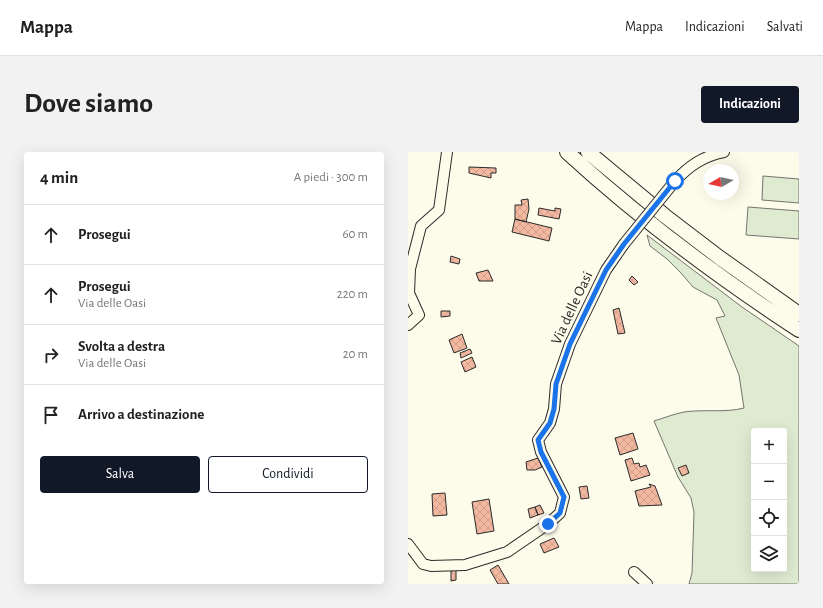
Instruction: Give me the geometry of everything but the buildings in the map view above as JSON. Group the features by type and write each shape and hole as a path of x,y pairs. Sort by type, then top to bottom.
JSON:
{"highway":[{"path":"567,152 654,226 710,269 799,330"},
{"path":"588,152 671,221 799,314"}],"street":[{"path":"408,325 419,315 410,293 410,270 421,226 439,210 447,152"},
{"name":"Via delle Oasi","path":"408,544 423,564 431,566 465,565 507,552 548,524 560,513 564,497 541,452 538,440 550,423 554,409 556,384 570,344 606,270 624,244 675,181 695,162 724,152"},
{"path":"634,572 647,584"}],"green space":[{"path":"763,176 799,179 799,203 762,200"},
{"path":"748,207 799,211 799,239 746,235"},
{"path":"647,235 742,307 799,346 799,584 689,584 692,573 694,512 691,498 678,477 654,421 684,412 744,408 739,375 716,318 725,316 717,300 693,287 667,259 650,246"}],"route":[{"path":"548,524 560,513 564,497 541,452 538,440 550,423 554,409 556,384 570,344 606,270 624,244 675,181"}]}
